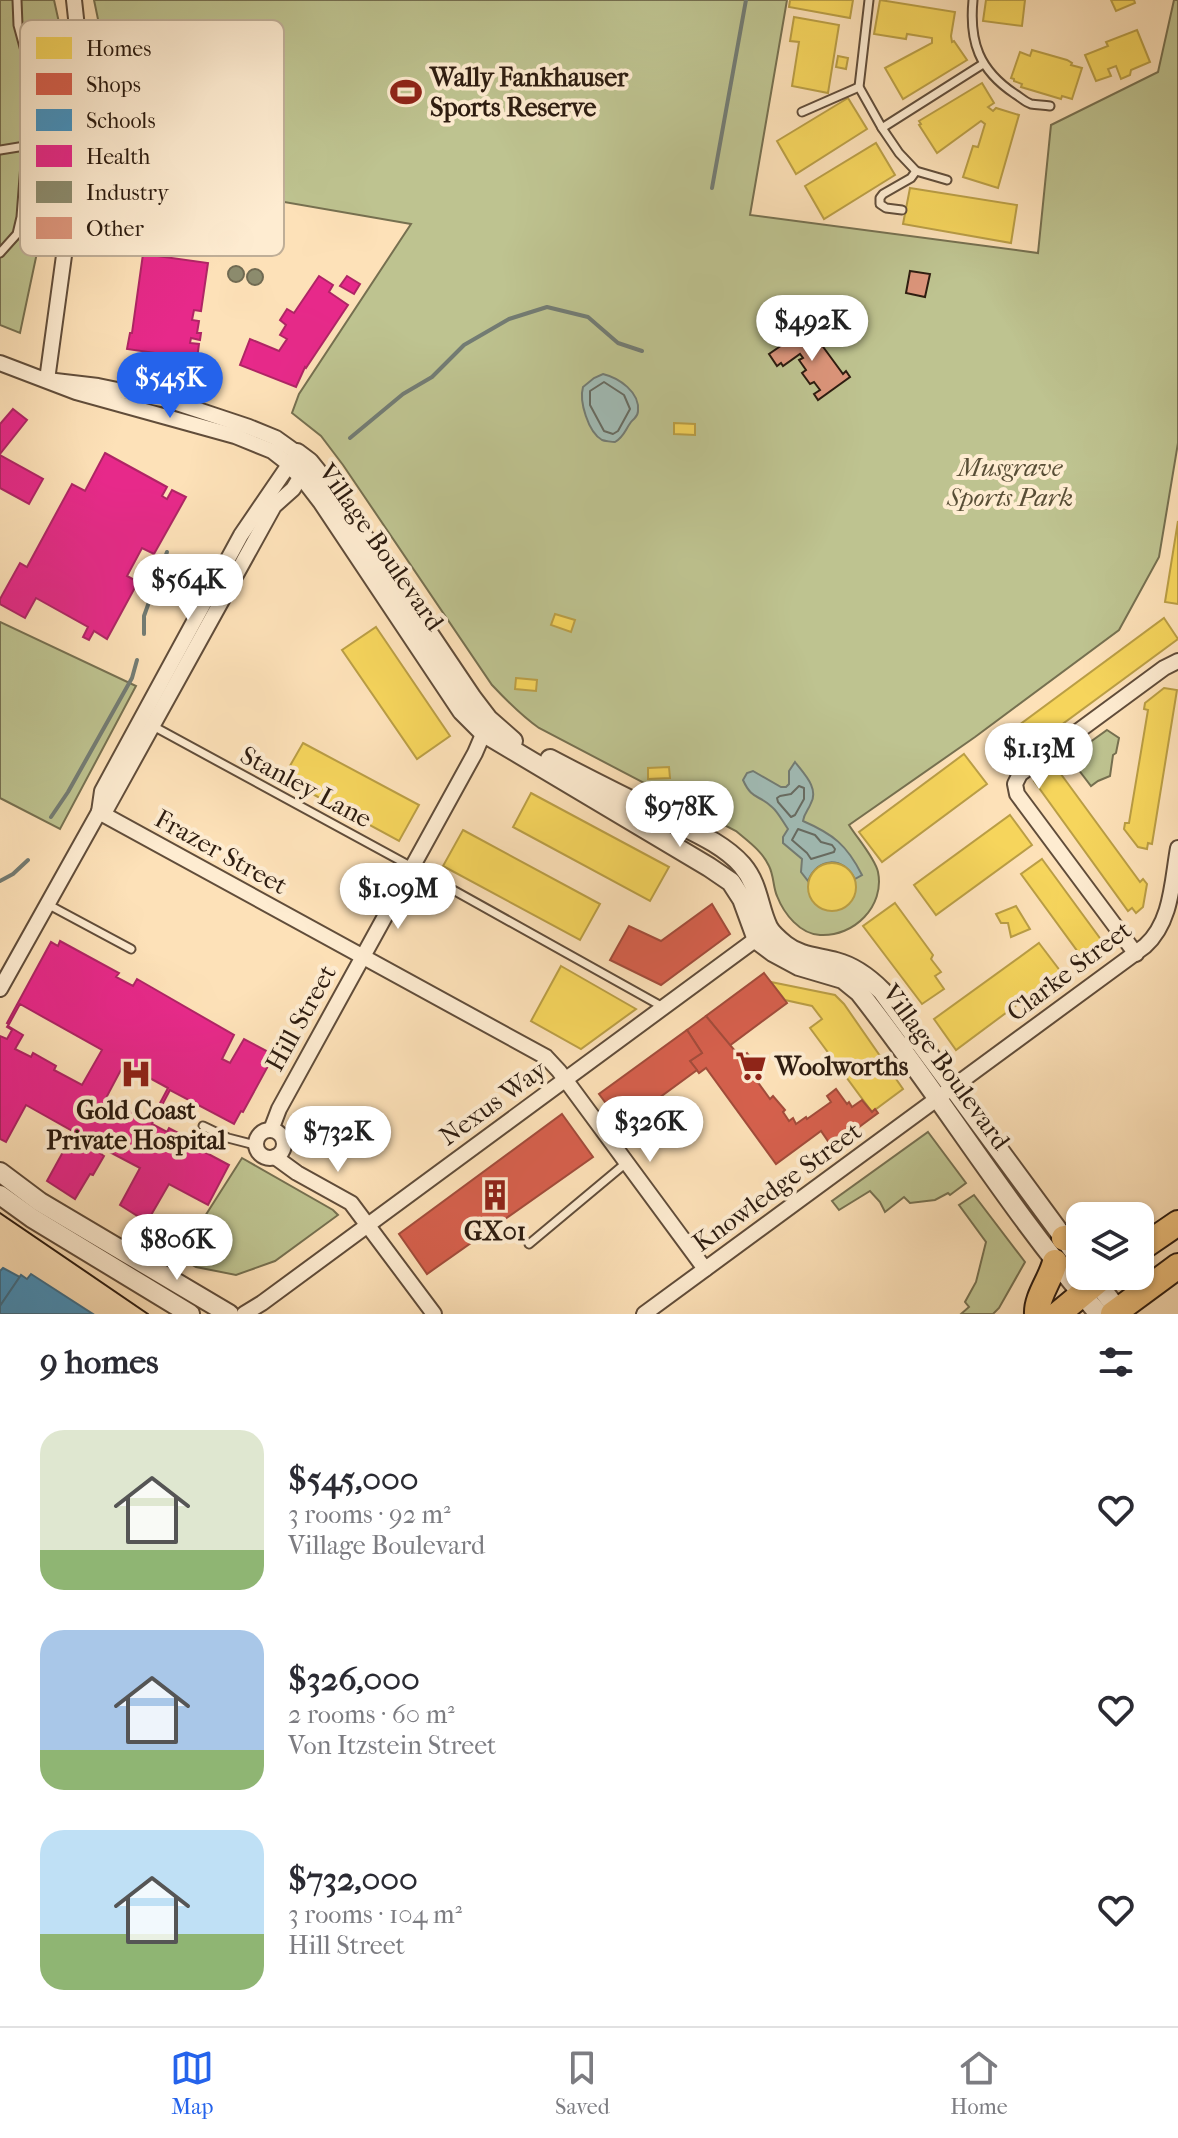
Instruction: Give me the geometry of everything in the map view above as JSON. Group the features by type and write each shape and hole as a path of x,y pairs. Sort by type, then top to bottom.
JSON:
{"highway":[{"path":"1154,1239 1172,1227"},
{"path":"1037,1314 1036,1306 1055,1262"},
{"path":"1110,1313 1178,1266"},
{"path":"1058,1314 1085,1290"}],"street":[{"path":"74,0 76,20"},
{"path":"47,380 64,256"},
{"name":"Village Boulevard","path":"0,363 91,397 235,436 299,464 462,711 731,882 773,952 799,966 843,979 859,992 1066,1231"},
{"path":"0,989 4,974 49,905 99,812 102,791 146,723 274,506 293,489 299,464"},
{"path":"1136,954 1017,794 1015,784 1020,774 1164,668 1178,661"},
{"name":"Hill Street","path":"271,1130 279,1109 486,726"},
{"name":"Frazer Street","path":"99,812 550,1060 705,1269"},
{"name":"Clarke Street","path":"946,1093 1151,941 1166,915 1178,848"},
{"name":"Nexus Way","path":"244,1314 763,934"},
{"name":"Village Boulevard","path":"946,1093 1055,1262 1066,1268"},
{"name":"Knowledge Street","path":"644,1314 946,1093"},
{"path":"271,1130 280,1134 284,1143 282,1151 275,1157 265,1158 255,1145 261,1133 271,1130"},
{"path":"275,1157 297,1173 347,1200 434,1314"},
{"path":"0,1172 40,1202 229,1314"},
{"path":"0,1195 32,1218 190,1314"},
{"name":"Village Boulevard","path":"1098,1290 1110,1313"}],"lane":[{"path":"17,0 20,32"},
{"path":"869,0 859,87 882,128 916,171 947,180"},
{"path":"973,0 972,31 983,64 1001,85 1022,99 1050,106"},
{"path":"882,128 983,64"},
{"path":"802,112 859,87"},
{"path":"0,150 20,146"},
{"path":"902,210 886,208 880,204 880,198 911,178 916,171"},
{"path":"0,253 17,234 20,221"},
{"name":"Stanley Lane","path":"146,723 663,1007"},
{"path":"49,905 131,949"},
{"path":"203,1126 228,1138 255,1145"},
{"path":"529,1244 626,1163"}],"green space":[{"path":"0,0 54,0 58,20 20,20 20,256 36,256 20,333 0,325"},
{"name":"Musgrave Sports Park","path":"94,0 787,0 750,215 1038,253 1051,125 1158,72 1174,0 1178,0 1178,443 1159,557 1119,630 975,737 849,825 876,866 877,896 864,917 844,931 820,935 806,931 784,910 763,856 736,831 539,728 503,697 343,465 321,436 292,413 299,394 411,224 284,202 284,20 98,20"},
{"path":"0,622 136,686 60,829 0,798"},
{"path":"1107,730 1119,738 1110,776 1091,786 1078,769 1079,750"},
{"path":"928,1132 966,1183 950,1195 948,1193 935,1200 910,1203 904,1197 885,1212 870,1191 839,1210 832,1201"},
{"path":"242,1158 338,1215 275,1261 236,1275 196,1267 179,1257"},
{"path":"974,1195 1025,1262 993,1314 961,1314 969,1307 965,1302 976,1282 986,1242 959,1205"}],"water":[{"path":"603,374 627,387 638,404 637,416 615,442 597,436 584,408 583,387"},
{"path":"795,762 813,792 803,821 831,836 845,848 862,875 855,879 844,866 830,862 818,867 808,881 801,872 802,859 783,843 788,829 774,809 752,794 743,780 747,773 753,771 786,787 789,771"}],"building: Homes":[{"path":"790,0 853,0 850,18 789,7"},
{"path":"880,0 955,12 952,42 967,60 903,99 885,68 932,43 932,38 907,34 906,39 874,34"},
{"path":"986,0 1025,0 1022,26 983,21"},
{"path":"1111,0 1134,0 1135,3 1116,11"},
{"path":"794,17 839,25 828,93 792,86 799,42 790,41"},
{"path":"1137,30 1150,62 1131,70 1130,75 1121,79 1116,66 1108,69 1111,76 1096,81 1085,55 1108,46 1106,42"},
{"path":"1032,50 1067,60 1071,65 1082,68 1072,99 1062,96 1061,99 1021,87 1022,84 1011,78 1020,52 1030,56"},
{"path":"838,56 848,58 846,69 836,67"},
{"path":"982,83 994,103 988,107 993,111 996,108 1019,115 998,188 963,177 973,146 978,147 985,124 981,121 937,153 919,125 919,121"},
{"path":"848,98 867,129 796,174 777,141"},
{"path":"876,143 895,175 824,219 805,186"},
{"path":"910,188 1017,205 1011,243 903,224"},
{"path":"674,423 695,424 695,435 674,434"},
{"path":"1178,521 1178,604 1165,602"},
{"path":"555,614 575,620 571,632 551,625"},
{"path":"1164,618 1178,639 1015,759 1000,739"},
{"path":"376,627 450,736 417,759 342,650"},
{"path":"516,678 537,680 536,691 515,689"},
{"path":"1164,688 1177,690 1152,844 1148,843 1147,849 1138,847 1124,829 1125,823 1129,823 1148,710 1144,709 1145,703"},
{"path":"303,743 419,805 399,841 283,778"},
{"path":"964,754 987,784 882,862 859,832"},
{"path":"1055,766 1140,882 1143,879 1147,884 1143,907 1136,913 1132,908 1128,911 1034,781"},
{"path":"669,767 670,778 648,779 648,768"},
{"path":"701,792 711,808 702,816 689,801"},
{"path":"531,793 669,867 650,901 513,827"},
{"path":"1010,815 1032,845 936,915 914,885"},
{"path":"463,830 600,904 580,940 443,866"},
{"path":"1042,859 1102,941 1081,956 1021,874"},
{"path":"832,863 841,864 849,870 855,878 855,896 849,904 841,910 832,911 823,910 815,904 809,896 808,887 809,878 815,870 823,864"},
{"path":"895,903 933,955 931,959 941,972 935,976 944,989 922,1004 863,926"},
{"path":"1016,906 1030,929 1011,937 1008,923 1001,923 996,914"},
{"path":"1039,943 1061,972 956,1050 934,1019"},
{"path":"561,966 636,1009 581,1049 531,1021"},
{"path":"771,982 835,995 903,1089 872,1112 810,1028 822,1019 812,1006 785,1000"}],"building: Shops":[{"path":"712,904 730,934 661,985 610,960 629,926 661,941"},
{"path":"764,973 787,1003 729,1046 706,1016"},
{"path":"706,1016 740,1057 747,1053 761,1071 754,1077 770,1099 773,1096 785,1110 783,1112 789,1121 793,1118 796,1124 807,1119 831,1102 827,1096 836,1089 852,1107 862,1100 872,1112 875,1109 878,1113 832,1147 821,1131 776,1164 706,1068 699,1073 690,1061 702,1053 687,1030"},
{"path":"687,1030 702,1053 690,1061 697,1070 622,1125 599,1094"},
{"name":"GX01","path":"562,1114 593,1157 427,1274 399,1234"}],"building: Schools":[{"path":"3,1268 20,1277 0,1306 0,1271"},
{"path":"31,1274 93,1314 0,1314 0,1306 21,1275 27,1279"}],"building: Health":[{"path":"143,256 208,263 201,311 194,310 192,320 199,321 197,333 201,333 200,340 191,338 190,343 199,344 197,359 127,349"},
{"path":"319,276 333,285 329,292 348,305 305,367 296,387 240,365 250,339 279,351 287,339 280,335 286,325 280,320 287,309 294,313"},
{"path":"347,276 360,284 354,294 340,286"},
{"path":"13,409 27,420 0,454 0,424"},
{"path":"105,453 167,487 162,496 167,499 172,490 186,497 154,554 142,548 127,576 138,582 107,639 94,631 89,640 83,637 88,627 36,598 25,618 0,604 0,599 20,563 27,567 72,484 85,491"},
{"path":"0,455 43,479 29,504 0,488"},
{"path":"60,941 119,973 116,977 133,986 137,979 234,1035 222,1059 230,1063 244,1039 274,1055 234,1124 170,1090 152,1124 186,1137 184,1141 229,1165 208,1205 169,1184 147,1222 120,1205 140,1168 104,1149 101,1154 104,1156 93,1175 90,1174 75,1199 47,1181 74,1132 26,1105 6,1142 0,1139 0,1036 7,1039 12,1030 7,1027 7,1023 51,942 58,946","holes":["20,1004 102,1050 82,1085 54,1070 56,1066 33,1053 31,1057 15,1049 23,1035 8,1026","124,1064 168,1088 150,1122 106,1098"]}],"building: Industry":[{"path":"236,266 244,274 236,282 228,274"},
{"path":"255,269 263,277 255,285 247,277"}],"building: Other":[{"path":"910,271 930,274 925,297 906,293"},
{"path":"804,330 813,345 821,344 843,374 846,371 850,377 818,400 814,394 820,390 814,382 810,384 802,373 806,370 799,360 803,358 800,354 783,366 781,363 777,366 769,354"}],"waterway":[{"path":"712,188 746,0"},
{"path":"350,438 403,394 432,377 464,345 509,319 547,307 588,317 618,343 642,351"},
{"path":"144,634 144,616 167,552"},
{"path":"51,817 132,678 137,660"},
{"path":"0,881 28,860"}],"tram line":[{"path":"0,1213 148,1314"}],"place":[{"name":"Wally Fankhauser Sports Reserve","path":"406,92"},
{"name":"Woolworths","path":"751,1066"},
{"name":"Gold Coast Private Hospital","path":"136,1074"},
{"name":"GX01","path":"495,1195"}]}
